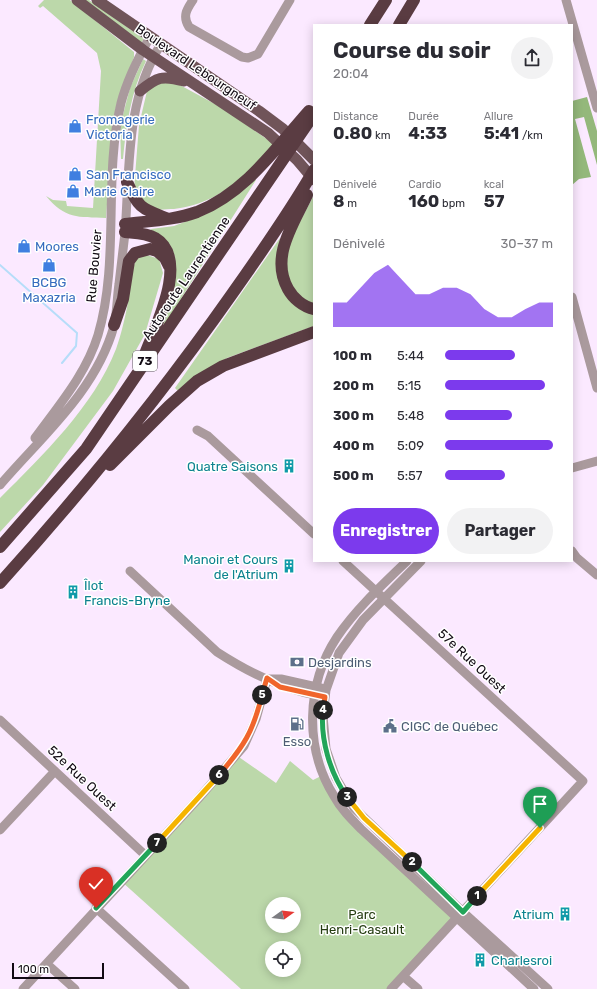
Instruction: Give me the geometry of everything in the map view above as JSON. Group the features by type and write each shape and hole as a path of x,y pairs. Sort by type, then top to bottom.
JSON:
{"highway":[{"path":"371,24 386,0"},
{"path":"400,24 414,0"},
{"path":"125,228 196,212 208,207 234,191 301,127 313,108"},
{"name":"Autoroute Laurentienne","path":"0,547 86,449 279,166 301,127 313,115"},
{"name":"73","path":"0,583 66,510 188,358 305,192 313,172"},
{"path":"313,181 305,192 285,241 280,262 283,281 290,293 300,303 313,309"},
{"path":"127,182 136,201 142,208 167,219"},
{"path":"125,228 155,238 165,247 169,254 171,270 162,312 136,376"},
{"path":"114,325 122,299 129,261 135,253 150,249 157,251 165,258 171,270"},
{"path":"66,510 169,406 197,381 223,366 313,332"}],"main road":[{"name":"Boulevard Lebourgneuf","path":"77,0 153,57 268,133 297,160 313,179"},
{"name":"Boulevard Lebourgneuf","path":"97,0 259,110 283,129 313,159"},
{"path":"140,92 152,82 160,78 168,77 191,82"}],"street":[{"path":"194,0 187,9 185,15 186,21 190,27 242,57 248,58 258,54 290,0"},
{"path":"566,0 573,24"},
{"path":"573,24 597,107"},
{"name":"Rue Bouvier","path":"8,476 68,393 90,355 98,335 103,312 118,116 127,83 150,37"},
{"name":"Rue Bouvier","path":"0,485 73,403 95,372 114,325 125,228 132,122 140,92 153,57 161,44"},
{"path":"110,228 125,228"},
{"path":"573,301 597,388"},
{"path":"197,430 208,436 313,533"},
{"path":"573,468 597,461"},
{"path":"573,552 577,558 597,575"},
{"name":"57e Rue Ouest","path":"344,562 583,781 460,915"},
{"path":"406,562 376,592 337,637 323,663 315,691 312,723 316,750 323,775 334,796 345,812 361,829 548,989"},
{"path":"420,562 383,598 346,641 332,670 325,693 323,716 326,749 336,778 344,793 364,818 410,860 460,915 534,989"},
{"path":"130,571 217,652 231,661 267,678 280,687 325,693"},
{"path":"23,989 244,746 256,719 267,678"},
{"name":"52e Rue Ouest","path":"0,720 145,855"},
{"path":"0,830 55,771"},
{"path":"96,908 185,989"},
{"path":"391,989 460,915"},
{"path":"47,964 75,989"},
{"path":"403,976 418,989"}],"green space":[{"path":"44,0 70,0 134,52 134,57 117,103 113,122 106,218 80,217 66,213 53,204 46,196 53,200 66,201 67,206 93,208 101,71 97,53 43,6 40,8 38,6"},
{"path":"84,0 89,0 144,39 141,43"},
{"path":"143,59 146,61 136,85 128,121 123,159 121,159 120,126 130,88"},
{"path":"159,82 178,84 226,110 275,145 242,178 218,195 190,206 174,209 162,210 147,207 134,189 139,125 147,91"},
{"path":"587,97 597,131 597,165 584,117 575,119 591,177 579,179 573,184 573,101"},
{"path":"255,179 256,180 165,324 162,324 176,272 175,259 171,248 163,238 150,231 151,229 174,226 203,215"},
{"path":"313,197 313,305 302,300 285,274 287,246"},
{"path":"280,238 277,271 313,312 313,326 227,358 178,391 175,388"},
{"path":"147,255 159,259 163,273 145,334 113,391 43,485 0,532 0,498 66,429 81,410 106,370 116,349 121,332 135,263 137,258"},
{"name":"Parc Henri-Casault","path":"236,755 276,783 290,761 313,780 323,775 333,796 456,918 391,989 241,989 121,881"}],"waterway":[{"path":"0,265 77,333 76,346 62,363"}],"place":[{"name":"Fromagerie Victoria","path":"75,126"},
{"name":"San Francisco","path":"75,174"},
{"name":"Marie Claire","path":"73,191"},
{"name":"Moores","path":"24,246"},
{"name":"BCBG Maxazria","path":"49,265"},
{"name":"Quatre Saisons","path":"289,466"},
{"name":"Manoir et Cours de l'Atrium","path":"289,566"},
{"name":"Îlot Francis-Bryne","path":"73,592"},
{"name":"Desjardins","path":"297,662"},
{"name":"Esso","path":"297,724"},
{"name":"CIGC de Québec","path":"390,726"},
{"name":"Atrium","path":"565,914"},
{"name":"Charlesroi","path":"480,960"}],"route":[{"path":"96,908 198,799 244,746 256,719 267,678 280,687 325,697 323,735 330,762 344,793 354,808 364,818 440,888 463,912 540,828"}]}
